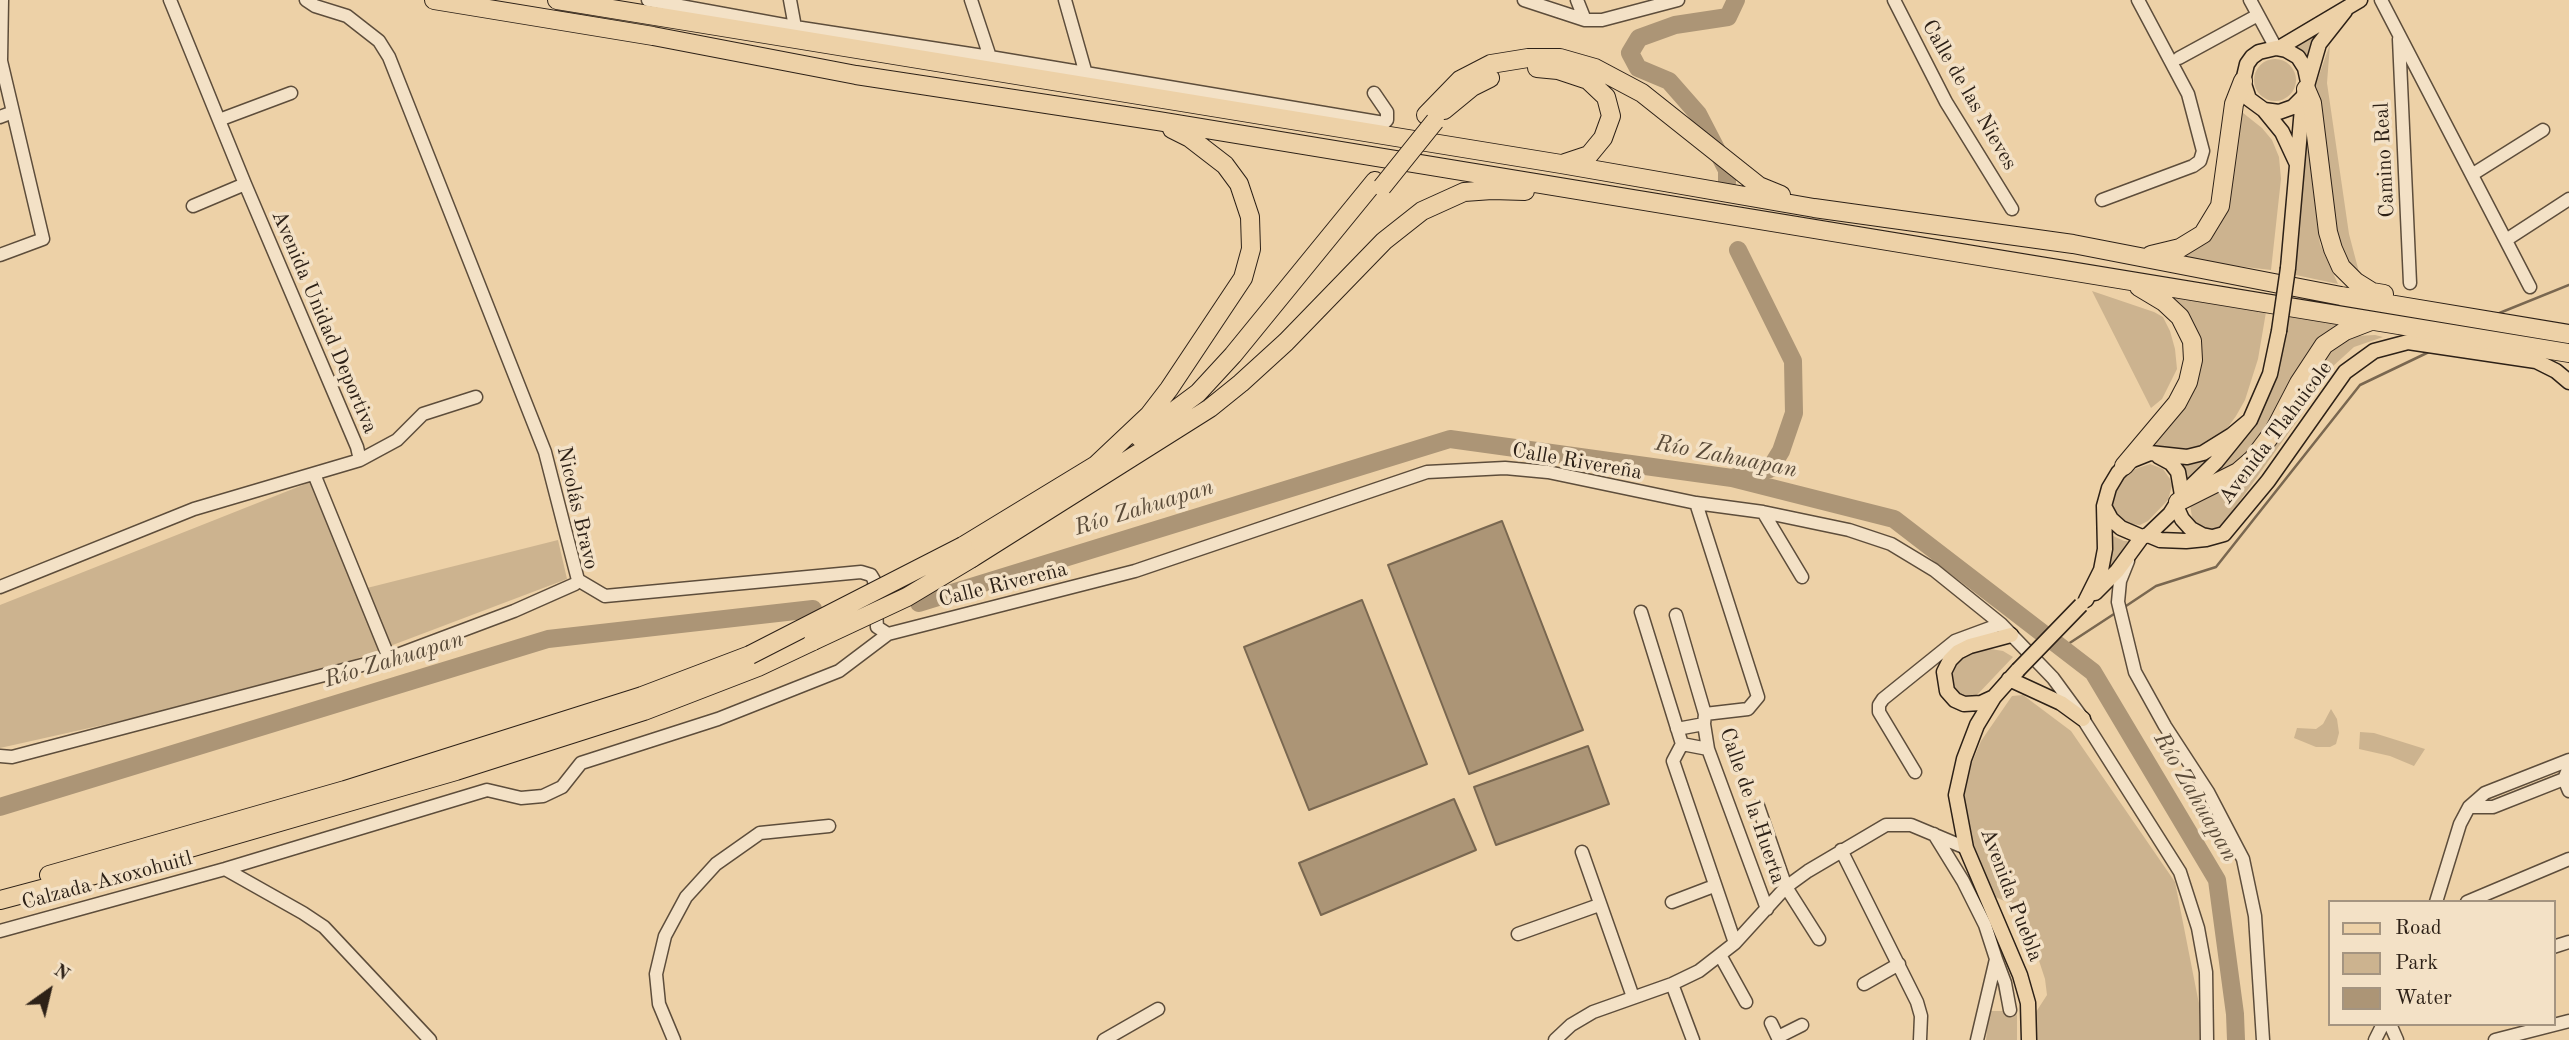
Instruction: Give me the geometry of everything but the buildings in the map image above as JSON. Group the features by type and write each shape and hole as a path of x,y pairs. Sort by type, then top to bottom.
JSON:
{"highway":[{"path":"434,0 653,36 856,75 1158,121 2569,353"},
{"path":"556,0 1561,164 1814,208 2073,244 2341,296 2569,334"},
{"path":"1175,428 1210,397 1234,370 1460,80 1491,64 1528,58 1560,58 1595,68 1642,93 1759,186 1814,208"},
{"path":"1430,118 1472,87 1496,74 1537,68 1558,70 1588,80 1606,97 1611,117 1603,138 1590,155 1561,164"},
{"path":"2131,254 2155,255 2180,248 2203,234 2220,206 2234,104 2243,81"},
{"path":"2306,89 2312,103 2328,232 2341,267 2356,282 2372,292 2409,300 2434,310"},
{"path":"1096,465 1149,415 1169,389 1243,278 1251,249 1250,217 1239,184 1225,165 1190,138 1158,121"},
{"path":"0,900 402,786 632,715 758,667 907,597 967,552 1158,424 1198,393 1379,184"},
{"path":"0,889 358,786 642,696 750,655 967,552 1210,408 1286,342 1384,241 1422,211 1464,192 1533,192 1548,185"},
{"path":"2123,281 2155,296 2180,317 2189,332 2193,351 2192,370 2177,403 2124,466"},
{"path":"2179,501 2246,466 2269,440 2299,383 2324,345 2345,331 2374,320"}],"main road":[{"path":"2297,166 2282,132 2264,110 2249,99 2243,81 2247,64 2259,52 2277,48 2360,0"},
{"path":"2264,110 2286,110 2306,89 2319,44 2345,11"},
{"path":"2145,536 2216,462 2250,420 2270,374 2288,268 2306,89 2305,68 2298,57 2277,48"},
{"name":"Avenida Tlahuicole","path":"2217,537 2228,530 2247,508 2345,372 2374,351 2408,342 2536,361 2568,379"},
{"path":"2084,603 2098,579 2104,561 2104,506 2109,488 2124,466 2143,454 2157,452 2187,457 2203,453 2250,420"},
{"path":"2143,454 2155,455 2171,463 2180,477 2179,501 2182,519 2191,529 2202,535 2217,537"},
{"path":"2104,506 2111,519 2121,528 2145,536 2173,541 2217,537"},
{"name":"Avenida Puebla","path":"2029,1040 2028,1003 2020,975 1966,848 1956,795 1964,759 1977,725 1994,697 2013,674 2108,580 2145,536"},
{"path":"1994,697 1981,703 1964,704 1947,691 1944,672 1958,652 2006,629"},
{"path":"2013,674 2083,719"}],"street":[{"path":"0,255 43,239 1,61 2,0"},
{"name":"Avenida Unidad Deportiva","path":"0,587 194,509 360,460 357,447 170,0"},
{"name":"Nicolás Bravo","path":"0,756 25,754 389,658 514,611 575,584 578,580 545,452 389,57 379,41 347,16 322,9 306,0"},
{"path":"648,0 795,27 1384,123 1387,120 1387,112 1374,93"},
{"path":"790,0 795,27"},
{"path":"971,0 990,57"},
{"path":"1065,0 1086,74"},
{"path":"1524,0 1585,20 1620,17 1678,0"},
{"path":"1577,0 1585,20"},
{"name":"Calle de las Nieves","path":"1894,0 1946,102 2012,209"},
{"path":"2102,200 2193,166 2200,161 2203,151 2188,94 2138,0"},
{"path":"2250,0 2277,48"},
{"path":"2381,0 2530,287"},
{"path":"2179,58 2258,15"},
{"name":"Camino Real","path":"2399,35 2410,283"},
{"path":"219,120 291,93"},
{"path":"0,117 13,112"},
{"path":"2473,174 2543,130"},
{"path":"193,206 245,184"},
{"path":"2506,240 2569,199"},
{"path":"360,460 397,440 423,414 476,397"},
{"name":"Calle Rivereña","path":"888,634 1135,571 1427,472 1505,468 1548,472 1696,503 1763,512 1849,530 1891,544 1934,570 2006,629 2053,678 2083,719 2179,872 2198,928 2206,972 2207,1040"},
{"path":"314,474 389,658"},
{"path":"1677,729 1704,719 1748,709 1758,697 1696,503"},
{"path":"1763,512 1802,577"},
{"path":"2130,554 2120,581 2118,603 2135,672 2165,726 2208,792 2243,859 2255,916 2263,1040"},
{"path":"578,580 605,596 861,572 871,575 874,580 877,627 888,634"},
{"path":"1641,612 1682,744 1672,761 1735,943"},
{"name":"Calle de la Huerta","path":"1676,615 1704,719 1708,749 1767,909"},
{"path":"1915,772 1880,712 1882,699 1955,641 2006,629"},
{"name":"Calzada Axoxohuitl","path":"0,931 225,869 486,790 521,798 543,796 562,787 580,763 718,719 839,671 888,634"},
{"path":"1682,744 1708,749"},
{"path":"2437,900 2460,824 2469,807 2485,793 2567,761 2567,782"},
{"path":"2551,767 2555,774 2567,782"},
{"path":"2469,807 2493,807 2567,782"},
{"path":"1758,806 1786,887 1819,939"},
{"path":"1556,1039 1571,1025 1593,1012 1672,984 1699,971 1735,943 1786,887 1841,850 1886,825 1911,825 1966,848"},
{"path":"674,1040 659,1004 656,974 665,936 686,897 716,864 760,833 829,826"},
{"path":"1933,834 1963,881 1985,925 2005,983 2010,1010"},
{"path":"1841,850 1899,964 1921,1016 1920,1040"},
{"path":"1582,852 1633,997"},
{"path":"2473,900 2569,859"},
{"path":"225,869 303,913 324,928 430,1040"},
{"path":"1672,902 1714,886"},
{"path":"1518,934 1600,905"},
{"path":"1720,955 1746,1002"},
{"path":"1977,1040 1996,959"},
{"path":"1864,984 1899,964"},
{"path":"1672,984 1693,1040"},
{"path":"1104,1040 1126,1035 1158,1009"},
{"path":"1771,1023 1779,1039 1802,1025"},
{"path":"2495,1040 2550,1026"}],"green space":[{"path":"2324,26 2305,64 2286,47"},
{"path":"2330,44 2327,83 2349,234 2360,276 2353,271 2341,251 2334,223 2315,99 2315,87"},
{"path":"2275,59 2290,65 2296,80 2290,95 2275,101 2260,95 2254,80 2260,65"},
{"path":"2238,109 2262,128 2272,140 2279,157 2281,179 2271,270 2177,259 2204,240"},
{"path":"2305,124 2320,244 2338,284 2291,274"},
{"path":"2092,291 2163,317 2175,349 2177,369 2162,399 2151,408"},
{"path":"2173,297 2266,312 2258,359 2245,400 2223,434 2207,446 2189,450 2152,445 2190,390 2180,305"},
{"path":"2290,316 2345,326 2255,453 2214,476 2242,439 2275,366"},
{"path":"2357,336 2383,337 2354,347 2332,367 2222,526 2209,532 2198,526 2192,517 2190,505 2288,419 2330,347"},
{"path":"2215,456 2185,483 2177,462"},
{"path":"2150,464 2163,469 2170,479 2172,486 2168,500 2148,521 2140,525 2120,523 2110,504 2115,488 2132,470"},
{"path":"313,481 359,590 558,540 567,579 295,682 0,748 0,605"},
{"path":"2109,534 2124,541 2137,541 2106,575"},
{"path":"1974,651 2003,651 2013,657 1976,696 1969,699 1954,691 1951,672 1957,662"},
{"path":"2023,695 2071,731 2175,882 2199,1004 2200,1040 2035,1040 2036,1012 2047,995 2045,979 2022,909 1989,894 1963,809 1965,779 1981,741 2012,696"},
{"path":"2331,709 2337,719 2339,733 2336,744 2316,747 2294,738 2297,728 2316,729 2323,724"},
{"path":"2360,732 2374,733 2425,749 2414,766 2390,756 2359,749"},
{"path":"1993,971 2007,981 2017,1016 2017,1040 1986,1040 1989,1011 2004,1011"}],"water":[{"path":"1502,521 1583,730 1469,774 1388,565"},
{"path":"1362,600 1427,764 1309,810 1244,647"},
{"path":"1588,746 1609,804 1496,845 1474,787"},
{"path":"1454,799 1476,850 1321,915 1299,863"}],"waterway":[{"path":"1727,183 1727,170 1698,114 1669,81 1638,68 1630,53 1639,38 1675,25 1728,17 1736,0"},
{"path":"1735,477 1770,469 1781,451 1794,413 1793,361 1738,250"},
{"path":"2497,314 2569,285"},
{"path":"2123,608 2156,586 2216,567 2360,385 2431,351"},
{"name":"Río Zahuapan","path":"919,603 1450,439 1732,478 1894,519 2093,672 2217,880 2236,1040"},
{"name":"Río Zahuapan","path":"0,807 548,639 813,609"},
{"path":"2062,648 2117,612"}]}
